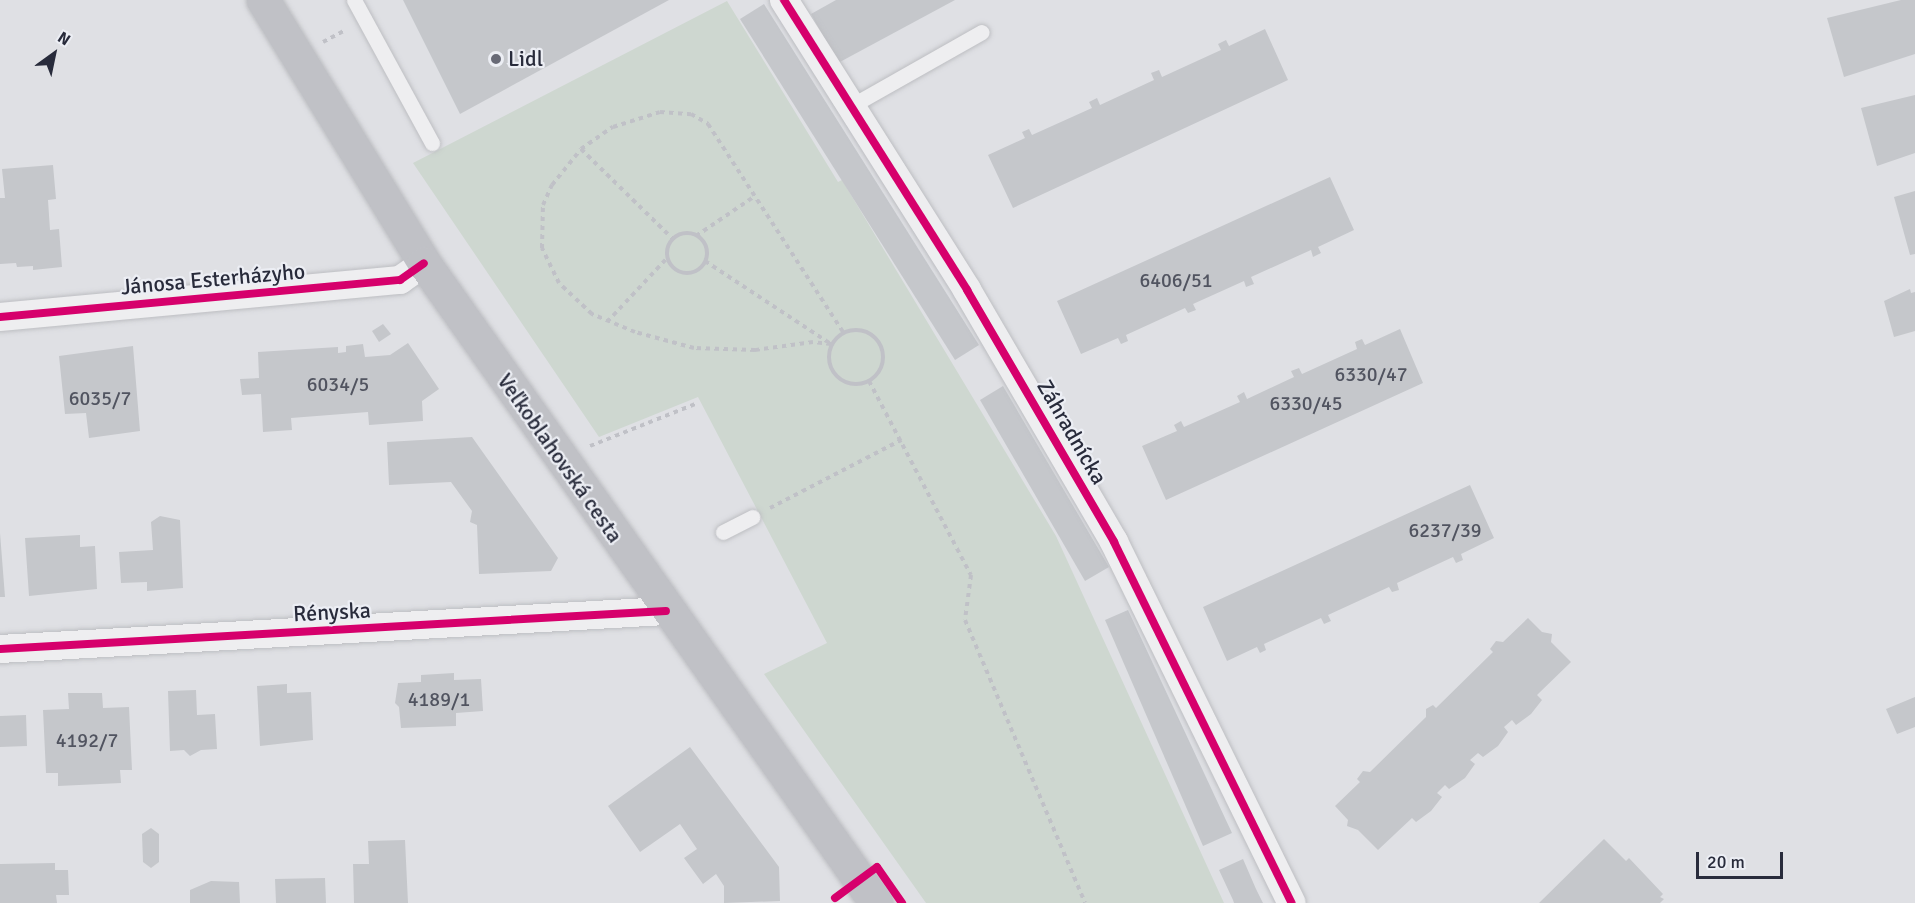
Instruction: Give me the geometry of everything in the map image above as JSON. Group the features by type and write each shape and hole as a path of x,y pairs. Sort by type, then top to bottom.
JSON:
{"main road":[{"name":"Veľkoblahovská cesta","path":"263,0 424,263 666,610 876,903"}],"street":[{"name":"Záhradnícka","path":"784,0 967,290 1114,542 1292,903"},
{"name":"Jánosa Esterházyho","path":"0,317 400,280 424,263"},
{"name":"Rényska","path":"0,649 666,610"}],"lane":[{"path":"354,0 432,143"},
{"path":"851,106 982,32"},
{"path":"723,532 756,515"}],"path":[{"path":"831,345 813,342 723,351 661,340 607,322 573,299 549,266 542,248 543,205 552,185 581,149 613,127 635,118 660,112 691,114 708,124 843,332"},
{"path":"581,149 673,239"},
{"path":"696,236 755,196"},
{"path":"668,257 674,268 685,273 698,270 705,261 705,246 696,236 684,234 673,239"},
{"path":"607,322 668,257 673,239"},
{"path":"705,261 831,345"},
{"path":"862,329 882,348 882,367 869,381 852,384 837,376 829,361 831,345 843,332 862,329"},
{"path":"869,381 971,575 965,620 1085,903"},
{"path":"579,450 695,404"},
{"path":"756,515 901,440"}],"shaded area":[{"path":"727,1 838,182 842,180 1056,536 1224,903 926,903 764,674 827,643 698,397 599,437 413,163"}],"building":[{"name":"Lidl","path":"403,0 669,0 460,114"},
{"path":"836,0 955,0 838,63 811,14"},
{"path":"1901,0 1915,0 1915,54 1844,77 1827,18"},
{"path":"764,4 979,345 955,360 740,19"},
{"path":"1265,29 1288,80 1013,208 988,155 1025,138 1022,132 1029,129 1032,135 1092,108 1089,102 1097,98 1100,105 1154,80 1151,73 1159,70 1162,77 1221,50 1218,44 1226,40 1229,46"},
{"path":"1915,95 1915,153 1877,166 1861,108"},
{"path":"53,165 56,199 48,200 50,230 59,229 62,267 33,270 33,266 17,267 16,263 0,264 0,198 5,198 2,169"},
{"path":"1330,177 1354,230 1318,247 1321,253 1313,257 1311,250 1251,277 1254,284 1246,287 1244,281 1193,304 1196,310 1188,313 1185,308 1126,335 1128,341 1121,344 1118,338 1081,354 1057,301"},
{"path":"1915,191 1915,254 1910,255 1894,197"},
{"path":"1910,289 1911,293 1915,292 1915,331 1894,337 1884,301"},
{"path":"383,324 391,334 379,342 372,331"},
{"path":"1400,329 1423,383 1166,500 1142,446 1177,431 1174,425 1181,421 1184,427 1240,402 1237,396 1244,392 1247,399 1294,377 1291,371 1299,368 1302,374 1357,349 1355,342 1362,339 1365,345"},
{"path":"408,343 439,389 422,401 423,421 369,425 368,412 291,418 292,430 263,432 261,394 242,395 240,379 259,378 258,352 338,347 338,353 346,352 346,346 363,344 365,357 390,355"},
{"path":"133,346 140,431 89,438 86,413 65,414 59,356"},
{"path":"1003,386 1109,567 1085,581 980,400"},
{"path":"472,437 558,558 551,571 479,574 477,525 470,522 472,511 451,482 389,485 387,442"},
{"path":"1470,485 1494,538 1461,554 1463,560 1456,563 1453,557 1397,583 1399,590 1392,592 1389,587 1328,615 1331,621 1324,624 1321,618 1264,644 1266,650 1260,653 1257,647 1227,661 1203,607"},
{"path":"160,516 180,520 183,588 147,591 147,582 121,583 119,552 153,550 151,522"},
{"path":"0,533 5,597 0,597"},
{"path":"80,535 80,547 95,546 97,589 29,596 25,538"},
{"path":"1128,610 1232,833 1203,846 1105,620"},
{"path":"1528,618 1542,632 1552,634 1551,642 1571,662 1537,695 1542,700 1531,714 1516,725 1512,720 1504,727 1508,732 1498,746 1483,757 1478,753 1470,760 1475,764 1465,778 1449,789 1445,785 1437,793 1442,797 1431,811 1416,822 1412,818 1378,850 1358,830 1347,826 1348,820 1335,806 1360,782 1357,779 1363,771 1370,772 1426,717 1426,709 1433,705 1436,708 1493,652 1490,649 1496,641 1503,642"},
{"path":"454,673 454,680 481,679 483,711 456,713 456,726 401,728 399,707 395,703 398,683 421,682 421,675"},
{"path":"287,684 287,693 311,692 313,740 260,746 257,686"},
{"path":"196,690 197,715 215,714 217,749 201,750 190,756 184,750 170,751 168,691"},
{"path":"68,693 102,693 103,708 129,707 132,770 120,770 121,783 58,786 58,773 46,773 43,710 69,709"},
{"path":"1915,697 1915,727 1897,734 1886,709"},
{"path":"26,715 27,746 0,747 0,716"},
{"path":"690,747 779,867 780,901 724,903 724,886 716,874 703,884 684,858 697,849 680,824 640,852 608,806"},
{"path":"151,828 159,834 159,862 151,868 143,862 142,834"},
{"path":"1604,839 1626,861 1629,858 1663,894 1660,897 1664,899 1660,903 1539,903"},
{"path":"405,840 408,903 354,903 353,864 369,864 368,841"},
{"path":"1243,859 1263,903 1234,903 1219,870"},
{"path":"55,863 55,870 68,870 69,895 56,895 57,903 0,903 0,864"},
{"path":"325,878 326,903 276,903 275,879"},
{"path":"211,881 239,882 240,903 190,903 190,890"}],"cycle path":[{"path":"784,0 967,290 1114,542 1292,903"},
{"path":"0,317 400,280 424,263"},
{"path":"0,649 666,611"},
{"path":"835,898 877,867 902,903"}],"place":[{"name":"Lidl","path":"496,59"}]}
